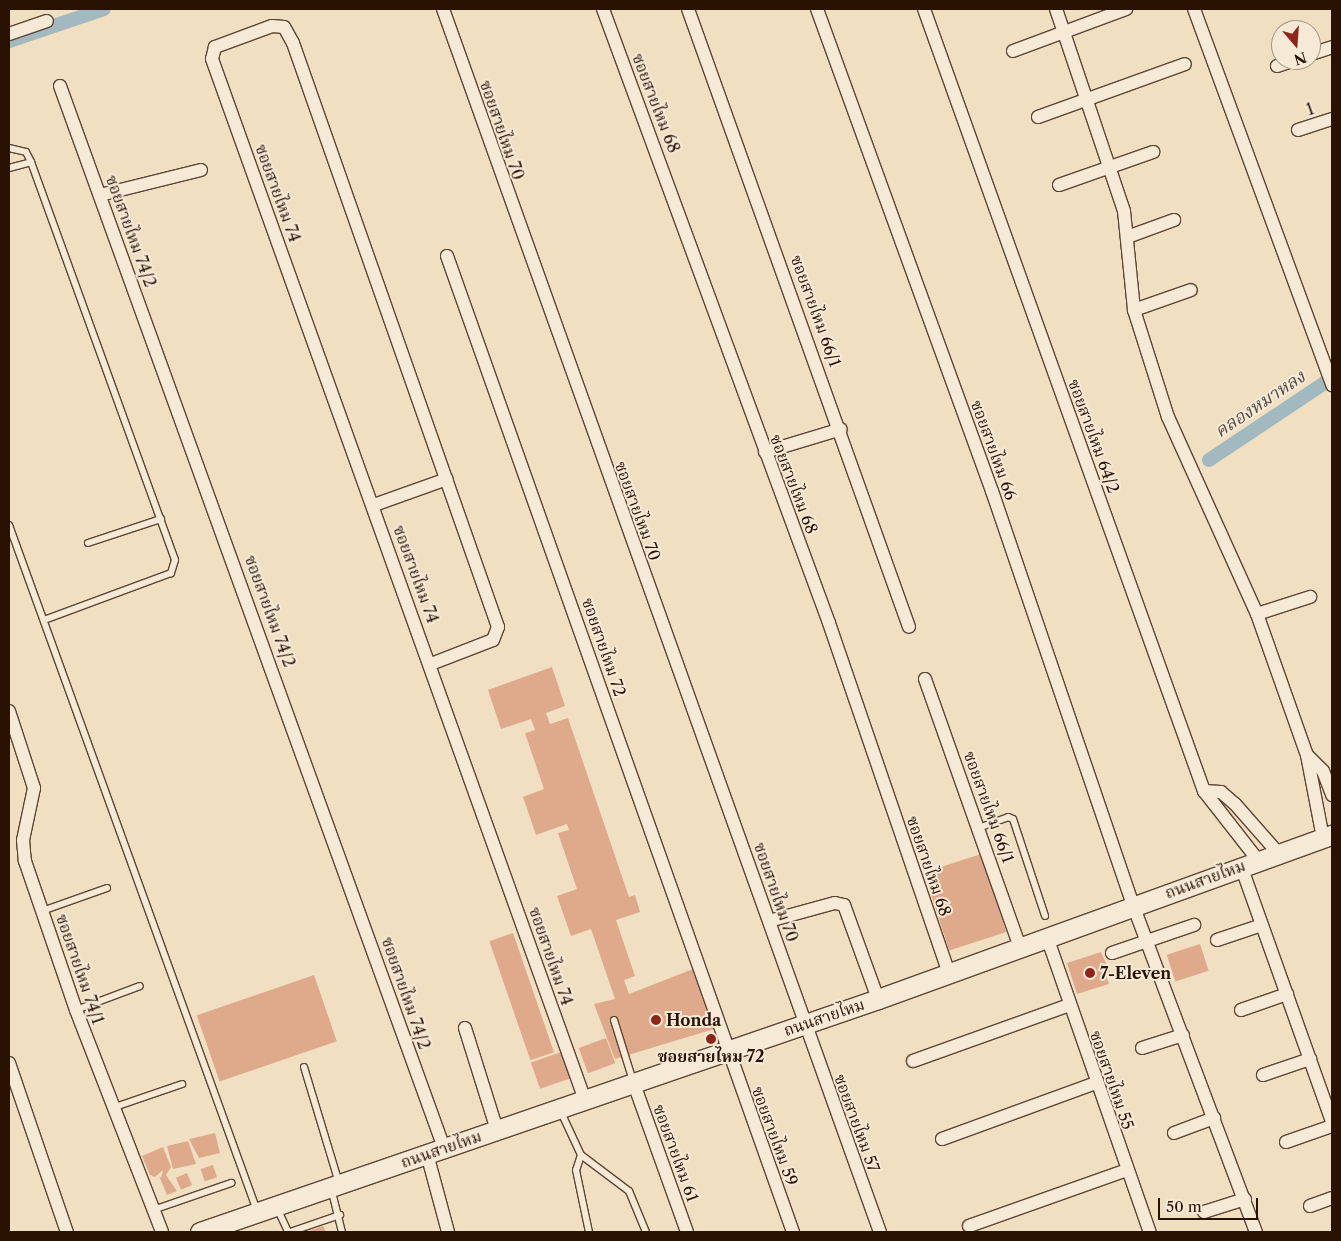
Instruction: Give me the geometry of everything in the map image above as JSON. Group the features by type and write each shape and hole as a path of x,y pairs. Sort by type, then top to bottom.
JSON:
{"main road":[{"name":"ถนนสายไหม","path":"200,1232 878,999 1133,905 1328,836"}],"street":[{"name":"ซอยสายไหม 70","path":"443,9 769,921 804,1024"},
{"name":"ซอยสายไหม 68","path":"603,9 829,623 949,973"},
{"name":"ซอยสายไหม 66/1","path":"688,9 841,429 909,627"},
{"name":"ซอยสายไหม 66","path":"817,9 992,491 1133,905 1256,1232"},
{"name":"ซอยสายไหม 64/2","path":"924,9 1204,791 1249,863 1262,926 1332,1121"},
{"path":"1056,9 1110,169 1130,236 1134,310 1168,417 1257,614 1307,755 1328,836"},
{"path":"1013,51 1126,9"},
{"path":"1194,9 1332,385"},
{"path":"9,34 47,21"},
{"name":"ซอยสายไหม 74","path":"447,479 288,32 272,26 215,47 212,59 374,504 585,1100"},
{"path":"1038,117 1185,64"},
{"name":"ซอยสายไหม 74/2","path":"60,86 436,1151 448,1232"},
{"name":"1","path":"1298,130 1332,119"},
{"path":"1059,185 1110,169 1153,152"},
{"path":"100,195 201,170"},
{"path":"1130,236 1174,220"},
{"name":"ซอยสายไหม 72","path":"446,256 728,1051"},
{"path":"1134,310 1191,290"},
{"path":"765,452 841,429"},
{"path":"374,504 447,479 499,634 431,664"},
{"path":"1257,614 1310,597"},
{"name":"ซอยสายไหม 66/1","path":"925,679 981,827 1020,947"},
{"name":"ซอยสายไหม 74/1","path":"9,711 33,778 34,797 23,850 76,1010 162,1232"},
{"path":"1307,755 1323,771 1332,795"},
{"path":"1204,791 1221,792 1235,804 1279,854"},
{"path":"769,921 835,903 844,905 878,999"},
{"path":"1112,953 1194,925"},
{"path":"1217,940 1262,926"},
{"name":"ซอยสายไหม 55","path":"1047,937 1096,1083 1150,1232"},
{"path":"1241,1010 1287,994"},
{"path":"913,1061 1069,1005"},
{"name":"ซอยสายไหม 57","path":"804,1024 880,1232"},
{"path":"465,1028 497,1130"},
{"path":"1142,1048 1183,1035"},
{"name":"ซอยสายไหม 59","path":"728,1051 793,1232"},
{"path":"1263,1075 1310,1059"},
{"path":"9,1063 67,1232"},
{"path":"942,1139 1096,1083"},
{"name":"ซอยสายไหม 61","path":"634,1084 687,1232"},
{"path":"1174,1133 1214,1118"},
{"path":"1286,1142 1332,1126"},
{"path":"969,1226 1127,1170"},
{"path":"1310,1206 1332,1198"},
{"path":"1204,1212 1244,1199"}],"lane":[{"path":"9,148 19,148 31,162 175,560 172,574 44,620"},
{"path":"9,168 31,162"},
{"path":"88,543 161,519"},
{"path":"9,525 257,1212"},
{"path":"981,827 1008,817 1013,820 1045,916"},
{"path":"42,911 107,888"},
{"path":"76,1010 140,986"},
{"path":"614,1020 634,1084"},
{"path":"304,1067 335,1186 341,1232"},
{"path":"115,1107 182,1084"},
{"path":"560,1109 581,1155 629,1191 646,1232"},
{"path":"581,1155 576,1170 589,1232"},
{"path":"154,1210 231,1183"},
{"path":"276,1206 289,1232 340,1215"}],"building":[{"path":"552,667 565,706 546,713 550,724 568,718 629,897 635,895 640,912 616,920 635,976 624,980 629,994 693,969 714,1029 615,1059 594,1004 615,999 591,929 571,936 557,896 577,889 558,833 569,830 567,824 536,835 523,797 544,789 525,733 535,730 531,719 501,729 488,690"},
{"path":"981,854 1006,932 949,951 924,873"},
{"path":"513,933 554,1052 530,1060 489,941"},
{"path":"1200,944 1209,971 1175,981 1167,955"},
{"path":"1101,952 1112,977 1107,978 1109,984 1077,994 1067,963"},
{"path":"314,975 337,1041 220,1082 197,1015"},
{"path":"606,1038 615,1063 588,1073 579,1048"},
{"path":"564,1051 573,1077 540,1089 531,1062"},
{"path":"215,1133 220,1153 199,1158 189,1139"},
{"path":"188,1141 196,1164 173,1169 167,1146"},
{"path":"163,1147 171,1167 166,1175 177,1191 167,1195 159,1176 161,1178 163,1170 155,1177 150,1175 142,1156"},
{"path":"213,1165 217,1177 205,1181 201,1169"},
{"path":"187,1173 192,1185 181,1190 176,1178"},
{"path":"323,1226 326,1232 306,1232"}],"waterway":[{"path":"9,41 104,9"},
{"name":"คลองหมาหลง","path":"1209,460 1332,378"}],"place":[{"name":"7-Eleven","path":"1090,973"},
{"name":"Honda","path":"656,1020"},
{"name":"ซอยสายไหม 72","path":"711,1039"}]}
